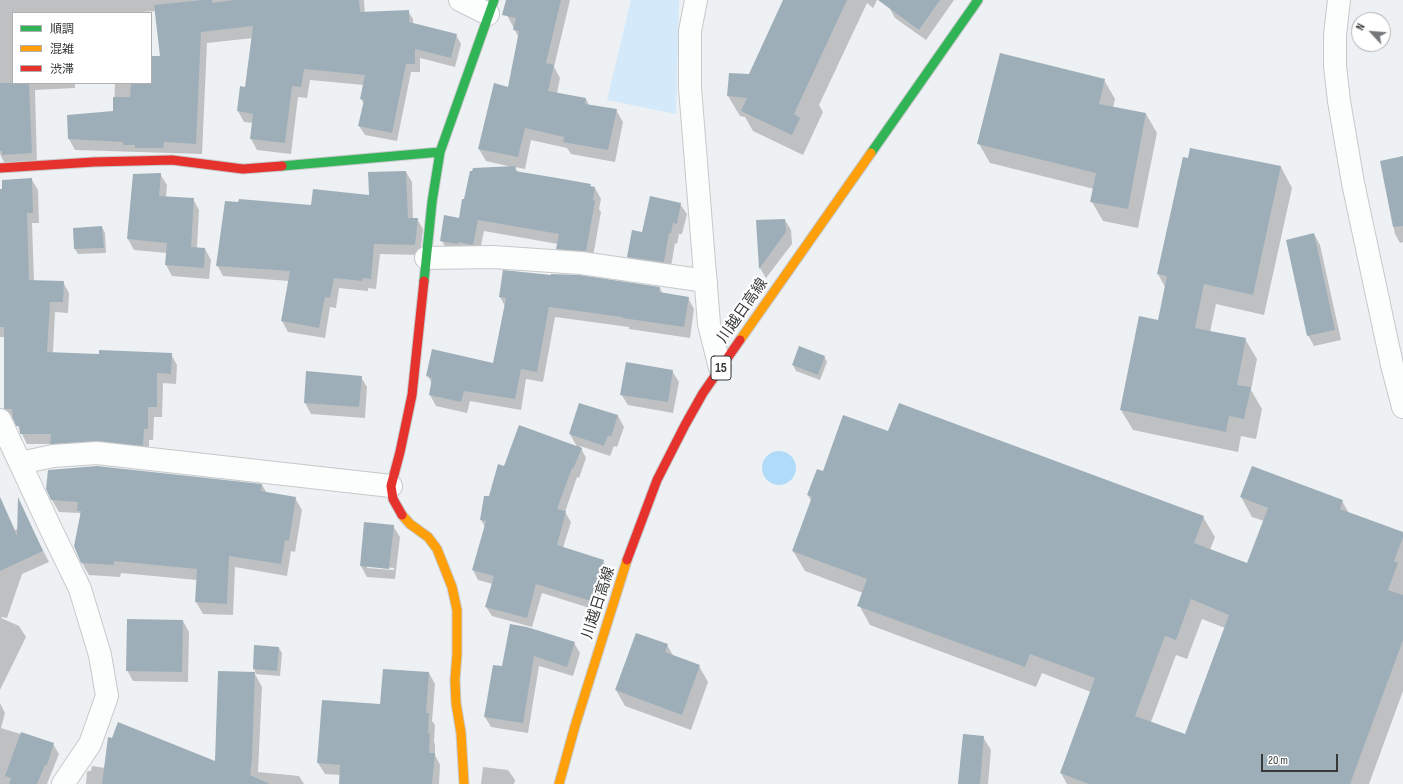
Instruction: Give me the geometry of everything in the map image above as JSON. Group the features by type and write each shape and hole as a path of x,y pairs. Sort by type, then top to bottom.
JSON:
{"street":[{"path":"460,0 491,7 440,152 432,202 412,395 391,486 399,511 410,524 428,537 437,549 452,586 457,610 457,654 455,680 456,703 461,733 464,784"},
{"path":"696,0 690,31 690,88 709,324 720,368"},
{"name":"川越日高線","path":"559,784 613,601 657,480 685,424 720,368 978,0"},
{"path":"1339,0 1335,36 1335,66 1339,101 1353,183 1392,365 1403,407"},
{"path":"0,168 94,162 172,160 243,169 440,152"},
{"path":"426,258 493,257 581,263 706,281"},
{"path":"0,420 80,589 100,655 107,696 90,744 64,784"},
{"path":"20,463 53,456 97,453 391,486"}],"shaded area":[{"path":"631,0 679,0 676,114 607,100"}],"water":[{"path":"776,451 782,451 791,456 795,462 795,474 791,480 782,485 776,485 767,480 762,471 762,465 767,456"}],"building":[{"path":"202,0 212,0 212,3 234,0 359,0 360,12 409,10 409,22 457,34 451,58 415,49 415,64 406,64 392,133 358,126 364,100 360,99 365,75 304,69 301,87 292,86 285,143 250,139 253,114 237,111 240,86 245,87 253,26 201,32 196,144 164,142 163,148 135,148 135,145 123,145 123,142 68,139 67,115 113,111 113,97 130,97 131,84 152,84 152,56 160,56 154,5"},
{"path":"506,0 561,0 546,63 554,65 548,91 586,98 585,104 617,109 608,150 563,142 564,137 525,128 518,157 478,149 494,83 508,87 519,31 513,30 516,18 502,15"},
{"path":"783,0 847,0 794,114 800,118 792,135 741,111 747,98 727,96 729,73 749,74"},
{"path":"878,0 940,0 919,30"},
{"path":"1000,53 1105,79 1099,104 1146,113 1128,209 1090,202 1096,173 977,144"},
{"path":"0,83 29,84 32,153 2,155 2,151 0,151"},
{"path":"1190,148 1281,166 1253,295 1204,284 1195,328 1246,338 1237,385 1251,387 1244,419 1229,416 1226,432 1120,410 1139,316 1158,320 1167,276 1157,274 1183,157 1188,158"},
{"path":"1403,156 1403,226 1393,227 1380,161"},
{"path":"516,166 515,171 591,184 590,186 595,187 593,200 595,201 586,251 556,249 559,234 478,220 473,245 440,241 444,215 459,218 462,199 464,199 470,171 472,171 473,168"},
{"path":"406,171 408,218 418,218 415,245 374,244 371,279 363,278 362,281 334,278 330,298 325,297 319,328 281,321 290,271 216,266 225,201 238,202 239,199 311,205 313,189 369,195 368,172"},
{"path":"161,173 159,196 194,198 191,247 205,248 204,268 165,265 167,243 127,239 133,174"},
{"path":"32,178 33,213 27,213 29,280 64,281 63,302 50,302 47,352 99,354 99,350 172,353 171,374 157,373 157,407 148,407 148,429 144,429 143,446 96,441 50,444 51,434 20,434 19,426 16,426 13,418 12,409 4,409 4,327 0,327 0,189 2,189 2,180"},
{"path":"650,196 681,203 677,224 673,223 671,233 669,233 664,262 627,257 632,230 642,232"},
{"path":"785,219 786,232 759,269 756,220"},
{"path":"102,226 104,248 74,249 73,228"},
{"path":"1314,233 1335,330 1307,336 1286,240"},
{"path":"503,270 551,275 580,275 660,287 659,292 689,297 684,327 549,307 537,372 521,369 515,399 464,391 461,402 429,395 432,378 426,376 432,349 493,363 506,298 499,297"},
{"path":"799,346 825,356 818,375 792,365"},
{"path":"626,362 673,370 668,402 620,395"},
{"path":"306,371 362,376 359,407 304,403"},
{"path":"579,403 618,415 611,437 608,435 604,446 569,434"},
{"path":"899,403 1204,516 1194,543 1247,563 1268,508 1240,497 1252,466 1343,500 1340,509 1403,532 1403,537 1394,561 1398,563 1388,590 1403,595 1403,640 1350,784 1089,784 1060,773 1095,678 1030,654 1025,667 857,606 867,579 792,551 812,497 807,495 817,469 823,471 843,415 888,431","holes":["1191,599 1229,615 1185,734 1135,716 1165,636 1176,640"]},
{"path":"519,425 582,448 573,469 572,468 557,509 566,511 557,545 604,560 591,601 536,584 527,618 485,607 494,576 472,570 486,521 480,520 484,496 489,496 498,464 504,466"},
{"path":"97,466 262,484 261,491 296,497 289,541 285,540 281,564 229,556 227,604 195,602 197,569 114,561 114,565 81,563 74,546 81,511 77,511 78,502 51,500 46,489 48,470"},
{"path":"0,497 17,536 18,497 43,551 0,571"},
{"path":"364,522 394,525 389,569 360,566"},
{"path":"127,619 183,620 182,672 126,671"},
{"path":"510,624 527,627 575,642 567,667 534,656 523,723 484,717 493,665 502,666"},
{"path":"636,633 668,644 665,652 700,665 682,715 615,690"},
{"path":"254,645 279,647 277,671 253,669"},
{"path":"383,669 429,672 426,713 429,713 429,753 435,753 432,784 339,784 340,765 317,763 322,700 380,704"},
{"path":"218,671 255,672 252,759 250,775 270,784 102,784 108,737 112,738 118,722 215,761"},
{"path":"21,732 54,743 47,765 45,765 37,784 9,784 11,778 5,776"},
{"path":"963,734 984,736 980,784 958,784"}],"traffic: fast":[{"path":"424,281 432,202 440,152 494,0"},
{"path":"871,153 978,0"},
{"path":"282,166 440,152"}],"traffic: slow":[{"path":"740,340 871,153"},
{"path":"402,515 410,524 428,537 437,549 452,587 457,610 457,654 455,680 456,703 461,733 464,784"},
{"path":"559,784 575,726 627,560"}],"traffic: jam":[{"path":"0,168 94,162 172,160 243,169 282,166"},
{"path":"402,515 393,499 391,486 412,395 424,281"},
{"path":"627,560 657,480 685,425 703,393 740,340"}]}
